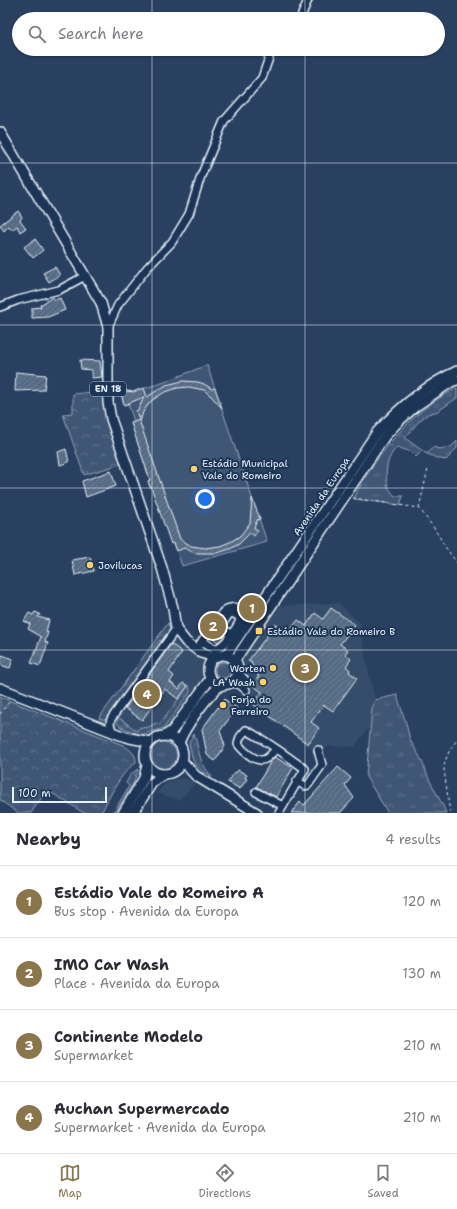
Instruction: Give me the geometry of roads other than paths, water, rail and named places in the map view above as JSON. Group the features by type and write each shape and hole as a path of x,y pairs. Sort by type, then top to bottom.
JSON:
{"main road":[{"name":"EN 18","path":"0,132 101,303 108,327 108,402 112,419 162,568 173,608 176,629"},
{"name":"Avenida da Europa","path":"226,655 377,432 409,401 443,378 457,371"},
{"name":"Avenida da Europa","path":"235,660 385,436 416,406 451,382 457,380"},
{"path":"176,629 186,642 199,651 214,657"},
{"path":"199,651 208,666 210,679 221,685"},
{"path":"179,743 182,734 213,692 221,685 235,679 238,672 238,666 235,660 222,654 214,657 208,666"},
{"path":"123,813 144,778 147,765 145,753 146,747 150,742 158,737 164,736 172,731 210,679"},
{"path":"0,688 130,738 150,742"},
{"path":"147,765 153,771 164,774 171,773 178,768 182,761 183,752 179,743 174,739 164,736"},
{"path":"130,738 145,753"},
{"path":"182,761 196,776 257,813"},
{"path":"174,771 196,776"},
{"path":"133,813 152,783 164,774"}],"street":[{"path":"303,12 308,0"},
{"path":"108,327 118,305 146,268 172,242 189,214 201,176 224,121 262,78 270,56"},
{"path":"0,307 18,300 59,290 85,276"},
{"path":"202,641 215,648 220,647 227,631 237,617 246,611 243,609 225,608 222,613"},
{"path":"227,631 220,627 230,614 237,617"},
{"path":"112,731 110,724 111,719 176,629"},
{"path":"199,651 202,641 207,634"},
{"path":"238,672 246,682"},
{"path":"231,682 239,684 246,690"},
{"path":"256,792 281,810 305,769 276,749 246,730 240,737 238,744 247,754 257,759 268,758 276,749"},
{"path":"297,781 305,786 308,785 322,765 318,750"}],"tunnel":[{"path":"207,634 222,613"}],"place":[{"name":"Estádio Municipal Vale do Romeiro","path":"194,469"},
{"name":"Jovilucas","path":"90,565"},
{"name":"Estádio Vale do Romeiro A","path":"252,608"},
{"name":"IMO Car Wash","path":"213,626"},
{"name":"Estádio Vale do Romeiro B","path":"259,631"},
{"name":"Worten","path":"273,668"},
{"name":"Continente Modelo","path":"305,668"},
{"name":"LA Wash","path":"263,682"},
{"name":"Auchan Supermercado","path":"147,694"},
{"name":"Forja do Ferreiro","path":"223,705"}]}
